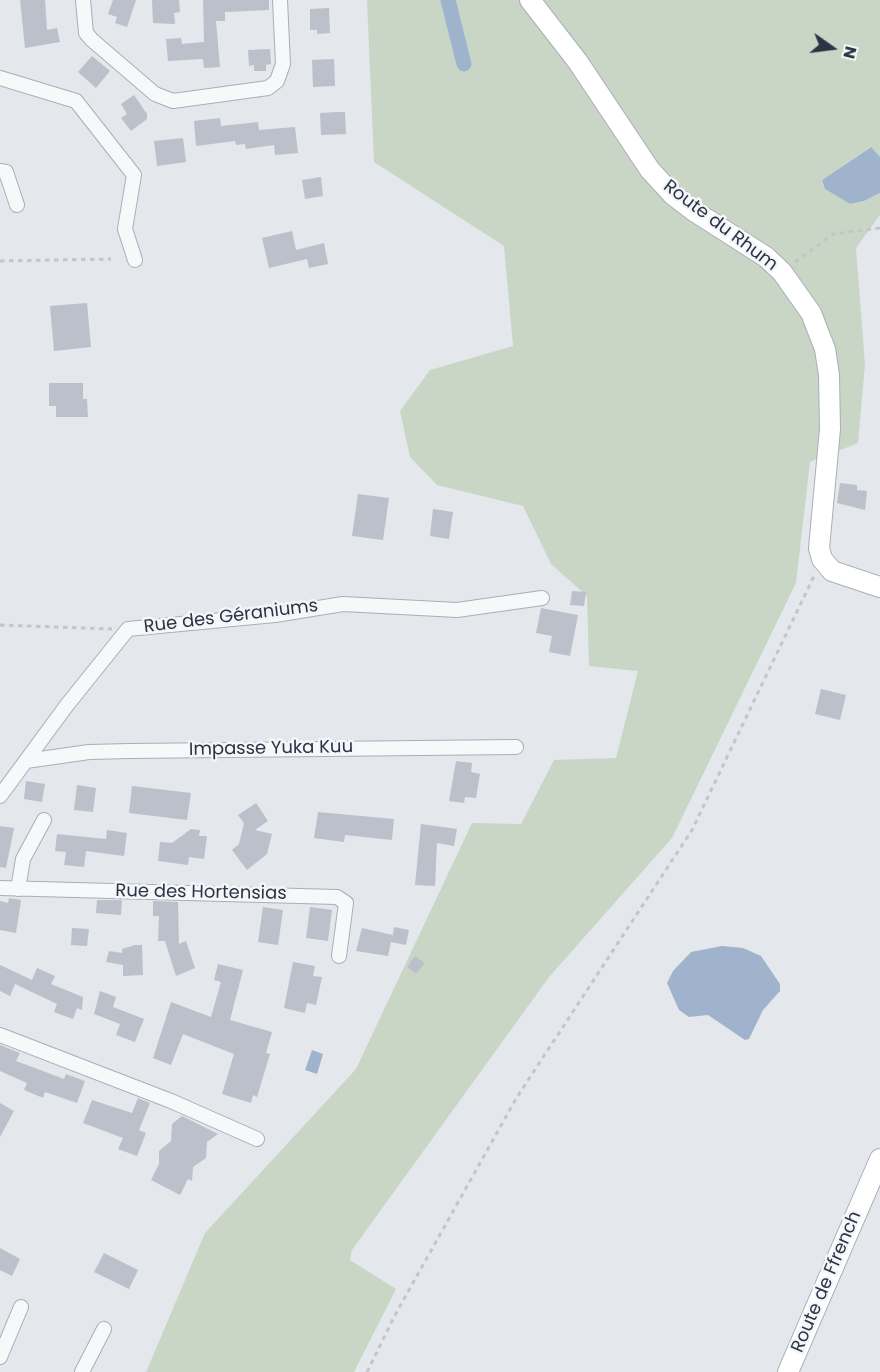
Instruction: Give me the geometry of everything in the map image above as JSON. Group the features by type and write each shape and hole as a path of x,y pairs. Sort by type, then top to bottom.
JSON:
{"street":[{"path":"83,0 86,33 99,47 155,94 163,99 181,101 268,88 277,81 283,64 280,0"},
{"name":"Route du Rhum","path":"530,0 578,62 658,178 687,206 766,257 782,272 811,314 825,349 829,375 830,429 819,548 822,559"},
{"path":"0,78 76,101 134,175 125,230 135,260"},
{"path":"0,171 6,172 17,205"},
{"path":"822,559 832,571 880,587"},
{"name":"Rue des Géraniums","path":"0,796 129,629 275,615 343,604 457,610 543,598"},
{"name":"Impasse Yuka Kuu","path":"26,760 89,752 516,747"},
{"path":"18,889 23,859 44,820"},
{"name":"Rue des Hortensias","path":"0,888 337,897 346,903 339,956"},
{"path":"0,1035 171,1101 257,1139"},
{"name":"Route de Ffrench","path":"788,1372 880,1159"},
{"path":"0,1357 21,1307"},
{"path":"82,1372 104,1329"}],"path":[{"path":"782,272 833,234 880,228"},
{"path":"0,261 111,259"},
{"path":"367,1372 395,1315 517,1097 692,830 822,559"},
{"path":"0,625 129,629"}],"green space":[{"path":"367,0 880,0 880,157 870,147 822,180 825,189 850,204 864,201 880,193 880,215 856,248 865,364 858,443 810,462 796,583 672,838 549,977 352,1250 350,1260 396,1289 354,1372 146,1372 205,1233 356,1069 472,823 521,824 554,760 616,758 638,671 589,666 587,596 551,564 523,506 437,485 410,457 400,411 430,370 513,346 504,246 374,162"}],"water":[{"path":"871,147 880,157 880,193 864,201 850,204 825,189 822,180"},
{"path":"722,946 743,948 761,956 780,984 780,991 763,1010 749,1039 745,1040 708,1015 689,1017 679,1010 667,983 673,971 691,952"},
{"path":"312,1050 323,1054 317,1074 305,1070"}],"building":[{"path":"20,0 45,0 47,30 57,28 60,42 25,48"},
{"path":"113,0 136,0 127,27 115,23 117,17 108,14"},
{"path":"152,0 179,0 180,12 174,13 175,24 153,23"},
{"path":"203,0 269,0 269,10 225,12 225,21 216,21 220,67 204,68 203,59 168,61 166,39 181,38 182,44 204,42"},
{"path":"329,8 330,33 317,34 317,30 310,30 310,9"},
{"path":"270,49 271,64 266,65 266,71 254,71 254,65 249,66 248,50"},
{"path":"92,56 110,71 96,88 78,72"},
{"path":"334,59 335,86 313,87 312,60"},
{"path":"134,95 147,114 147,119 131,131 121,118 127,114 121,104"},
{"path":"345,112 346,134 321,135 320,113"},
{"path":"220,118 221,126 258,122 259,130 295,127 298,153 275,155 274,145 246,149 245,144 236,145 235,141 196,146 194,121"},
{"path":"183,138 186,162 157,166 154,141"},
{"path":"321,177 323,196 305,199 302,180"},
{"path":"292,231 296,250 324,243 328,264 309,268 307,259 269,268 262,238"},
{"path":"87,303 91,347 54,351 50,306"},
{"path":"49,383 83,383 83,399 87,399 88,417 56,417 56,406 49,406"},
{"path":"840,483 857,485 857,490 867,491 865,510 837,503"},
{"path":"358,494 389,498 383,540 352,536"},
{"path":"433,509 453,512 449,539 430,536"},
{"path":"572,591 586,592 584,606 570,605"},
{"path":"541,608 578,615 570,656 549,652 552,636 536,633"},
{"path":"821,689 846,695 840,720 815,714"},
{"path":"456,761 472,763 471,772 480,774 476,798 465,797 464,803 449,801"},
{"path":"26,781 45,784 42,802 24,799"},
{"path":"77,785 96,788 93,812 74,810"},
{"path":"132,786 191,793 187,820 129,813"},
{"path":"256,803 268,821 255,830 272,834 267,854 247,870 232,850 239,844 244,823 238,815"},
{"path":"318,812 394,819 392,840 345,835 344,842 314,838"},
{"path":"421,824 457,829 454,846 437,843 435,886 415,885"},
{"path":"0,826 14,828 6,868 0,867"},
{"path":"191,829 200,830 199,836 207,836 204,859 189,857 188,865 158,861 160,842 172,843"},
{"path":"107,830 127,833 124,856 86,851 84,867 64,865 66,852 55,851 57,834 106,839"},
{"path":"9,898 21,900 16,933 0,930 0,901 8,903"},
{"path":"97,900 122,900 121,915 96,913"},
{"path":"153,901 178,902 179,944 186,941 195,968 176,976 165,941 158,941 159,916 153,916"},
{"path":"263,907 283,910 278,945 258,942"},
{"path":"310,907 332,910 328,941 306,938"},
{"path":"394,927 409,930 406,945 391,942 388,956 356,951 362,928 393,935"},
{"path":"72,928 89,929 87,946 71,945"},
{"path":"142,945 143,975 123,976 123,965 106,962 109,951 122,953 122,949"},
{"path":"415,956 425,963 416,974 407,967"},
{"path":"293,962 315,966 313,976 322,977 316,1005 307,1003 305,1013 284,1008"},
{"path":"218,964 243,970 230,1020 272,1032 266,1053 270,1054 257,1097 253,1095 251,1103 222,1094 234,1054 183,1034 171,1065 153,1058 171,1002 211,1017 221,982 214,980"},
{"path":"0,965 32,980 37,968 55,976 51,984 83,997 82,1010 77,1008 73,1019 54,1012 57,1004 15,984 10,996 0,991"},
{"path":"100,991 116,997 113,1007 144,1019 135,1042 116,1035 120,1024 94,1014"},
{"path":"0,1045 20,1053 16,1061 64,1079 66,1074 85,1081 77,1103 45,1092 43,1098 24,1090 27,1083 0,1071"},
{"path":"138,1098 150,1103 139,1130 146,1133 137,1156 118,1149 123,1138 83,1123 92,1100 132,1113"},
{"path":"0,1103 14,1111 0,1137"},
{"path":"182,1116 218,1134 207,1142 206,1158 193,1167 192,1181 188,1179 180,1195 151,1180 159,1164 159,1151 171,1141 172,1124"},
{"path":"0,1248 20,1259 12,1276 0,1270"},
{"path":"104,1253 138,1270 129,1289 94,1272"}],"waterway":[{"path":"448,0 464,64"}]}
